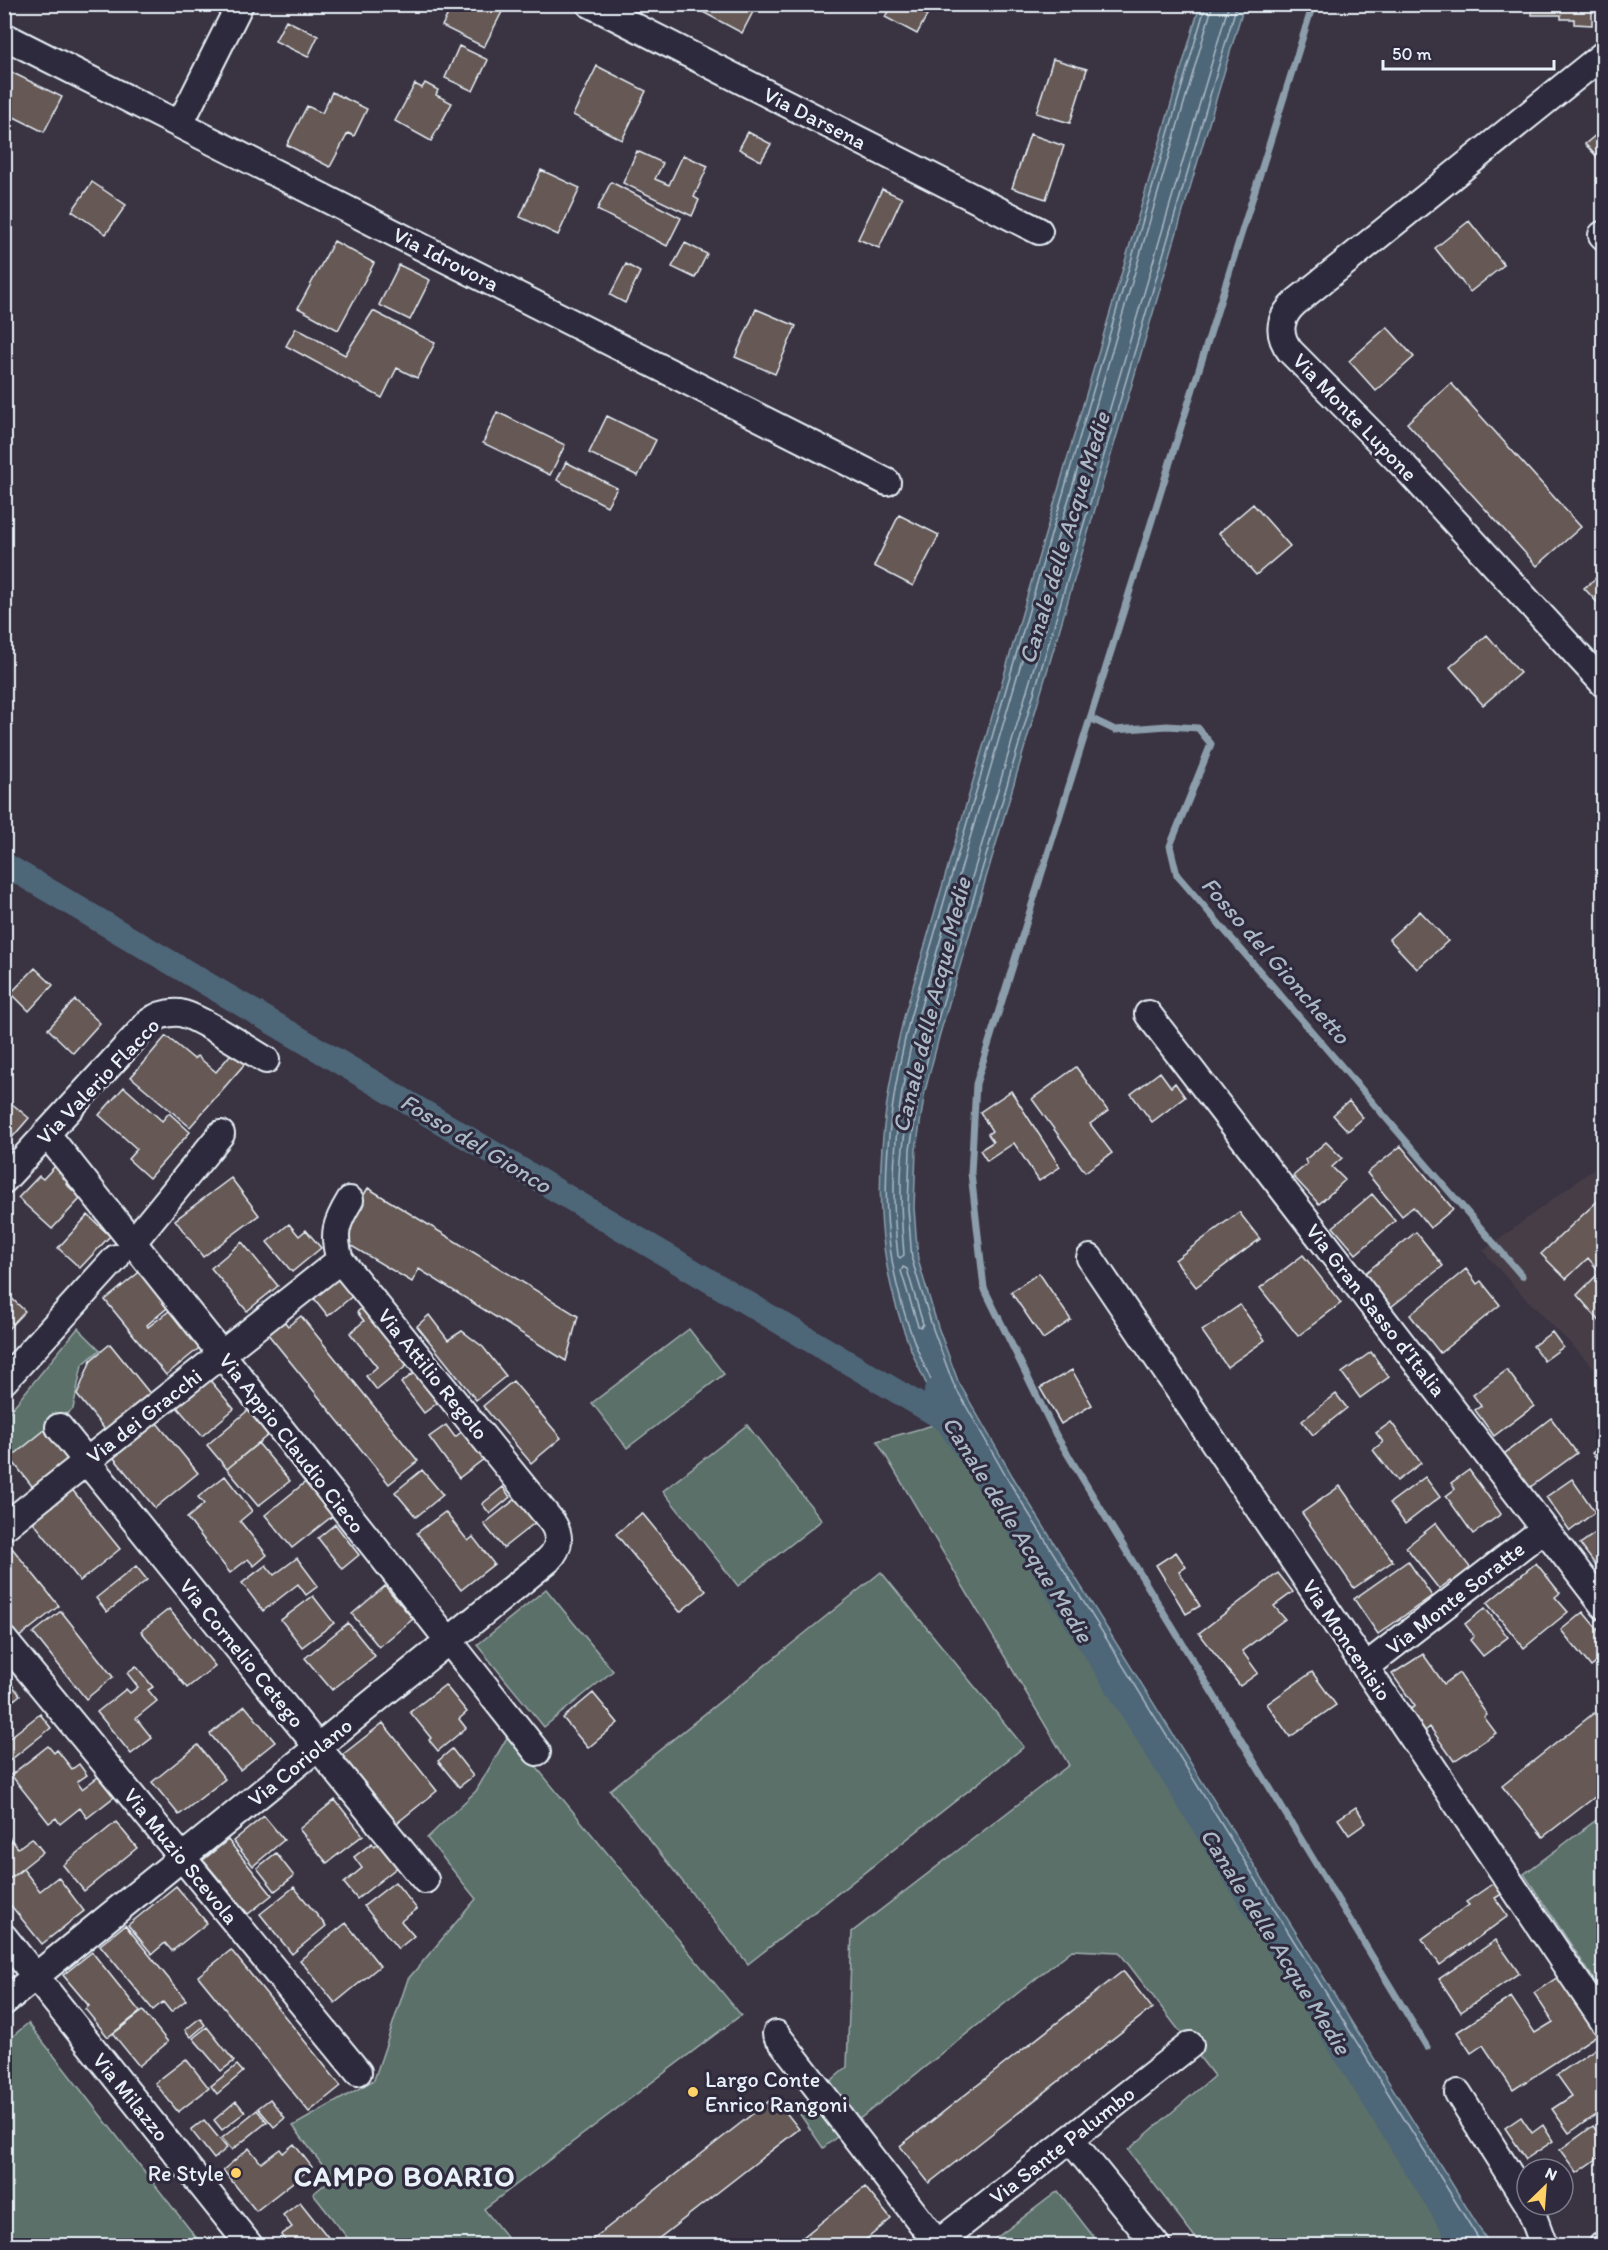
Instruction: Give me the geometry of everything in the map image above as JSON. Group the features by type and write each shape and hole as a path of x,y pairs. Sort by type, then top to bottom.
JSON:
{"street":[{"path":"180,124 240,4"},
{"name":"Via Darsena","path":"590,4 1039,231"},
{"name":"Via Idrovora","path":"4,36 887,482"},
{"name":"Via Monte Lupone","path":"1604,54 1296,302 1285,314 1280,326 1283,340 1290,351 1403,465 1604,684"},
{"name":"Via Valerio Flacco","path":"4,1180 149,1022 160,1015 174,1013 189,1016 266,1060"},
{"name":"Via Gran Sasso d'Italia","path":"1148,1014 1604,1606"},
{"name":"Via Appio Claudio Cieco","path":"46,1133 124,1250 221,1354 537,1752"},
{"path":"4,1382 124,1250 221,1134"},
{"path":"340,1260 335,1232 340,1216 350,1200"},
{"name":"Via Moncenisio","path":"1090,1258 1365,1667 1601,2011"},
{"name":"Via dei Gracchi","path":"4,1527 340,1260"},
{"name":"Via Attilio Regolo","path":"340,1260 552,1522 559,1542"},
{"name":"Via Cornelio Cetego","path":"59,1427 425,1880"},
{"name":"Via Monte Soratte","path":"1365,1667 1544,1529"},
{"name":"Via Coriolano","path":"4,2002 548,1560 559,1542"},
{"name":"Via Muzio Scevola","path":"4,1640 358,2072"},
{"name":"Via Milazzo","path":"4,1937 250,2246"},
{"path":"776,2034 936,2244"},
{"name":"Via Sante Palumbo","path":"936,2244 1190,2045"},
{"path":"1458,2093 1515,2183"},
{"path":"1070,2139 1157,2246"},
{"path":"1533,2217 1544,2246"}],"shaded area":[{"path":"1603,1162 1603,1377 1483,1251"}],"green space":[{"path":"78,1328 100,1350 82,1365 73,1409 5,1463 5,1417"},
{"path":"689,1329 724,1374 627,1448 592,1403"},
{"path":"947,1421 1016,1523 1464,2246 1201,2245 1128,2150 1214,2076 1119,1952 1072,1950 823,2148 797,2110 847,2067 852,1932 1069,1765 877,1441"},
{"path":"747,1425 822,1520 738,1586 663,1491"},
{"path":"881,1572 1024,1747 748,1964 610,1790"},
{"path":"546,1589 613,1671 544,1727 477,1645"},
{"path":"509,1734 741,2015 484,2209 513,2245 353,2245 313,2194 332,2178 293,2126 374,2080 408,1979 476,1899 427,1838 476,1791"},
{"path":"1603,1815 1604,1984 1599,1987 1524,1874"},
{"path":"28,2023 202,2245 5,2245 5,2043"},
{"path":"1058,2191 1100,2245 987,2245"}],"water":[{"path":"1200,5 1244,5 939,1037 925,1091 916,1150 914,1208 918,1260 938,1327 958,1381 1013,1477 1490,2245 1465,2245 1016,1523 947,1421 920,1372 901,1323 888,1274 882,1224 880,1174 884,1123 904,1017"}],"building":[{"path":"453,4 506,4 484,47 442,26"},
{"path":"699,4 757,4 742,33 697,9"},
{"path":"892,4 906,4 927,15 917,34 885,17"},
{"path":"1532,4 1592,4 1592,25 1574,24 1574,19 1561,19 1561,15 1532,15"},
{"path":"286,20 318,36 308,57 275,41"},
{"path":"459,46 488,60 473,91 445,78"},
{"path":"1053,59 1087,69 1070,123 1036,113"},
{"path":"597,66 646,91 622,140 573,115"},
{"path":"11,72 62,97 44,132 4,112 4,85"},
{"path":"425,83 438,90 436,95 452,103 431,141 395,121 415,84 422,88"},
{"path":"332,92 367,109 354,136 348,133 330,167 287,145 307,106 322,113"},
{"path":"1604,128 1604,164 1585,144"},
{"path":"748,132 771,144 761,161 739,149"},
{"path":"1030,134 1064,146 1046,199 1012,188"},
{"path":"637,151 663,163 655,179 669,185 683,155 708,166 694,197 699,200 692,216 623,183"},
{"path":"541,170 580,188 558,235 520,217"},
{"path":"92,182 126,205 106,234 72,211"},
{"path":"611,182 681,218 667,246 597,210"},
{"path":"882,189 902,198 879,248 858,239"},
{"path":"1469,221 1504,265 1470,292 1435,248"},
{"path":"334,241 374,263 338,330 298,308"},
{"path":"685,243 707,254 695,278 672,267"},
{"path":"626,264 640,272 625,303 610,295"},
{"path":"399,265 430,280 410,320 379,305"},
{"path":"756,309 796,326 775,374 735,357"},
{"path":"373,311 435,343 417,378 397,368 382,398 286,346 296,328 345,355"},
{"path":"1387,327 1414,357 1376,391 1349,361"},
{"path":"1451,383 1581,527 1537,566 1407,423"},
{"path":"497,412 565,445 550,475 483,443"},
{"path":"607,416 656,440 638,476 589,453"},
{"path":"566,462 617,488 607,506 557,480"},
{"path":"1253,504 1290,546 1256,575 1219,533"},
{"path":"899,515 939,535 913,586 874,566"},
{"path":"1604,571 1604,610 1584,588"},
{"path":"1487,635 1520,673 1483,705 1450,667"},
{"path":"1420,911 1448,941 1417,969 1389,939"},
{"path":"35,968 53,985 29,1011 11,993"},
{"path":"75,1000 100,1023 73,1053 48,1029"},
{"path":"166,1036 194,1059 197,1056 216,1072 235,1049 248,1060 190,1127 131,1077"},
{"path":"1076,1067 1108,1111 1090,1124 1112,1153 1085,1172 1032,1099"},
{"path":"1160,1072 1171,1087 1175,1083 1185,1097 1152,1122 1131,1094"},
{"path":"124,1087 162,1121 169,1113 190,1132 149,1178 128,1159 137,1149 99,1115"},
{"path":"1011,1091 1060,1167 1039,1181 1014,1143 987,1161 980,1150 993,1142 988,1134 992,1131 980,1112"},
{"path":"4,1097 29,1118 4,1147"},
{"path":"1349,1101 1363,1118 1348,1131 1333,1115"},
{"path":"1326,1142 1342,1158 1332,1167 1345,1180 1319,1204 1293,1176 1307,1164 1305,1160"},
{"path":"1401,1146 1453,1209 1430,1228 1413,1207 1402,1216 1367,1173"},
{"path":"56,1165 71,1179 66,1184 81,1198 52,1229 18,1198 39,1176 43,1179"},
{"path":"231,1178 259,1215 203,1257 175,1220"},
{"path":"368,1188 578,1316 566,1361 419,1269 412,1282 348,1244 340,1234"},
{"path":"1372,1194 1395,1221 1356,1254 1333,1227"},
{"path":"1604,1195 1604,1326 1577,1295 1600,1272 1588,1258 1566,1279 1541,1254"},
{"path":"1239,1212 1260,1239 1196,1287 1175,1260"},
{"path":"88,1215 110,1236 80,1268 58,1248"},
{"path":"289,1224 299,1236 306,1230 321,1248 292,1272 267,1242"},
{"path":"1416,1232 1443,1266 1391,1307 1364,1274"},
{"path":"242,1242 278,1286 247,1311 211,1268"},
{"path":"1303,1255 1341,1303 1298,1336 1260,1288"},
{"path":"341,1266 360,1290 328,1316 309,1292"},
{"path":"143,1269 172,1304 147,1325 148,1327 173,1308 203,1345 166,1375 105,1300"},
{"path":"1466,1269 1477,1284 1481,1281 1500,1305 1440,1353 1410,1315"},
{"path":"1039,1273 1071,1320 1043,1339 1011,1292"},
{"path":"4,1291 25,1311 4,1333"},
{"path":"369,1302 415,1359 377,1390 366,1376 377,1367 350,1333 364,1321 357,1312"},
{"path":"1240,1305 1265,1340 1227,1367 1202,1331"},
{"path":"429,1315 448,1340 462,1331 483,1347 506,1376 476,1400 417,1326"},
{"path":"301,1316 418,1461 389,1484 267,1333 283,1320 288,1326"},
{"path":"1552,1332 1563,1347 1544,1361 1533,1346"},
{"path":"110,1344 156,1401 111,1437 77,1395 91,1360"},
{"path":"1371,1352 1389,1377 1360,1398 1342,1373"},
{"path":"418,1370 445,1397 424,1413 401,1383"},
{"path":"1072,1370 1092,1405 1061,1424 1040,1388"},
{"path":"1507,1370 1534,1406 1494,1436 1475,1410 1481,1406 1473,1395"},
{"path":"204,1373 234,1409 202,1436 171,1400"},
{"path":"513,1381 561,1438 531,1463 483,1406"},
{"path":"1336,1394 1347,1408 1313,1435 1302,1421"},
{"path":"253,1406 273,1431 227,1469 207,1445"},
{"path":"152,1417 198,1473 155,1508 109,1452"},
{"path":"1551,1418 1577,1453 1529,1488 1504,1454"},
{"path":"1391,1422 1421,1463 1397,1481 1373,1450 1383,1442 1376,1433"},
{"path":"446,1425 455,1437 468,1427 489,1455 459,1478 429,1437"},
{"path":"46,1429 75,1467 39,1495 10,1458"},
{"path":"258,1443 290,1481 258,1506 227,1469"},
{"path":"1604,1443 1604,1466 1592,1453"},
{"path":"422,1470 443,1495 416,1517 395,1492"},
{"path":"1469,1470 1501,1514 1473,1534 1446,1496 1455,1489 1451,1483"},
{"path":"225,1476 252,1511 240,1521 267,1555 254,1566 248,1559 230,1573 187,1518 204,1504 198,1497"},
{"path":"1425,1477 1440,1497 1405,1524 1390,1503"},
{"path":"1572,1479 1595,1512 1570,1531 1546,1497"},
{"path":"308,1480 335,1514 292,1548 265,1515"},
{"path":"1340,1486 1393,1561 1354,1588 1302,1513"},
{"path":"70,1487 120,1549 80,1581 30,1518"},
{"path":"503,1487 510,1497 490,1514 482,1504"},
{"path":"522,1494 541,1518 503,1548 484,1524"},
{"path":"445,1512 468,1541 473,1537 494,1564 461,1590 417,1533"},
{"path":"642,1513 706,1591 680,1612 616,1534"},
{"path":"1436,1523 1472,1570 1453,1584 1450,1581 1439,1589 1406,1547"},
{"path":"335,1524 359,1555 342,1569 318,1538"},
{"path":"1604,1527 1604,1573 1602,1574 1580,1544"},
{"path":"12,1548 59,1606 18,1638 4,1621 4,1554"},
{"path":"1176,1552 1186,1567 1179,1572 1200,1606 1186,1614 1156,1565"},
{"path":"297,1558 318,1586 306,1595 298,1584 263,1611 242,1583 266,1565 274,1575"},
{"path":"1408,1561 1432,1596 1378,1634 1354,1599"},
{"path":"1536,1563 1560,1593 1555,1597 1568,1612 1524,1648 1487,1603"},
{"path":"136,1566 147,1580 107,1612 96,1598"},
{"path":"1278,1573 1293,1592 1274,1606 1285,1619 1242,1651 1258,1673 1240,1686 1199,1633"},
{"path":"385,1586 413,1619 379,1647 352,1614"},
{"path":"313,1596 334,1623 302,1647 281,1620"},
{"path":"1485,1608 1508,1637 1483,1656 1470,1640 1474,1636 1465,1624"},
{"path":"169,1609 215,1666 187,1688 141,1631"},
{"path":"61,1611 113,1677 86,1699 33,1633"},
{"path":"1583,1612 1604,1637 1604,1657 1591,1667 1561,1630"},
{"path":"348,1623 375,1656 332,1690 305,1658"},
{"path":"1423,1654 1444,1684 1459,1673 1487,1715 1484,1717 1496,1733 1454,1761 1430,1727 1425,1731 1410,1709 1415,1706 1392,1674"},
{"path":"136,1666 153,1687 148,1690 157,1701 136,1718 152,1738 131,1754 97,1712 126,1689 130,1693 138,1687 127,1673"},
{"path":"1312,1672 1336,1705 1290,1737 1267,1704"},
{"path":"4,1675 20,1695 4,1708"},
{"path":"445,1685 467,1712 459,1719 466,1728 438,1751 429,1740 431,1738 410,1712"},
{"path":"593,1693 618,1723 588,1748 563,1718"},
{"path":"245,1706 275,1742 240,1770 210,1734"},
{"path":"1594,1713 1604,1725 1604,1790 1543,1837 1502,1786"},
{"path":"40,1714 51,1728 8,1762 4,1757 4,1742"},
{"path":"383,1723 437,1791 397,1823 342,1755"},
{"path":"198,1745 225,1779 179,1815 152,1782"},
{"path":"48,1746 54,1753 57,1750 72,1769 79,1764 87,1775 77,1782 82,1789 98,1777 114,1797 87,1818 80,1808 60,1824 56,1818 49,1823 11,1775"},
{"path":"452,1749 473,1776 459,1787 438,1761"},
{"path":"335,1800 363,1835 327,1863 299,1829"},
{"path":"1356,1807 1366,1823 1349,1835 1338,1819"},
{"path":"264,1816 284,1840 253,1866 233,1841"},
{"path":"116,1822 137,1848 84,1891 63,1865"},
{"path":"4,1831 18,1848 32,1838 43,1852 4,1883"},
{"path":"228,1840 272,1895 248,1914 203,1860"},
{"path":"380,1842 399,1866 357,1899 344,1883 362,1868 354,1857 372,1843 374,1846"},
{"path":"276,1853 294,1876 275,1891 257,1868"},
{"path":"23,1869 40,1891 58,1877 84,1911 42,1944 4,1897 4,1883"},
{"path":"395,1882 417,1909 401,1921 414,1936 398,1949 364,1906"},
{"path":"1494,1883 1502,1894 1495,1898 1508,1916 1440,1965 1422,1939 1469,1905 1466,1902"},
{"path":"176,1886 207,1923 172,1951 165,1943 152,1954 128,1925"},
{"path":"294,1887 326,1926 292,1954 260,1914"},
{"path":"346,1923 380,1966 335,2003 300,1960"},
{"path":"125,1925 186,2000 171,2012 163,2002 153,2010 100,1945"},
{"path":"1496,1940 1519,1973 1461,2012 1439,1979"},
{"path":"231,1950 341,2086 309,2112 198,1976"},
{"path":"92,1952 140,2012 108,2037 85,2009 89,2006 63,1975"},
{"path":"1123,1971 1152,2008 929,2183 900,2146"},
{"path":"1558,1977 1575,2004 1580,2001 1600,2033 1513,2090 1483,2045 1471,2053 1457,2032 1511,1997 1535,2033 1553,2022 1534,1993"},
{"path":"143,2011 168,2042 139,2066 113,2034"},
{"path":"200,2018 205,2025 191,2037 185,2030"},
{"path":"207,2027 234,2061 221,2071 193,2038"},
{"path":"1598,2047 1604,2054 1604,2109 1569,2133 1552,2109 1572,2096 1557,2075"},
{"path":"186,2059 209,2088 178,2112 155,2083"},
{"path":"237,2065 243,2072 217,2094 211,2086"},
{"path":"774,2097 799,2129 649,2246 584,2246"},
{"path":"270,2099 285,2118 274,2127 258,2108"},
{"path":"236,2101 245,2112 222,2130 214,2120"},
{"path":"257,2110 267,2122 232,2150 222,2138"},
{"path":"1521,2117 1532,2133 1543,2125 1553,2141 1529,2157 1525,2157 1505,2128"},
{"path":"204,2120 227,2148 214,2159 191,2130"},
{"path":"1593,2126 1604,2141 1604,2154 1577,2173 1575,2157 1565,2157 1560,2150"},
{"path":"294,2144 312,2167 256,2211 223,2170 249,2148 261,2163 280,2149 283,2153"},
{"path":"865,2187 891,2219 858,2246 792,2246"},
{"path":"300,2202 335,2246 289,2246 281,2235 292,2227 283,2215"}],"waterway":[{"path":"1313,4 976,1084 971,1173 984,1288 1056,1435 1427,2047"},
{"name":"Fosso del Gionchetto","path":"1090,718 1115,730 1167,726 1198,728 1211,744 1170,846 1177,875 1522,1276"},
{"name":"Fosso del Gionco","path":"4,864 947,1421"},
{"name":"Canale delle Acque Medie","path":"936,1391 947,1421 1016,1523 1465,2246"}],"place":[{"name":"Largo Conte Enrico Rangoni","path":"693,2092"},
{"name":"Re Style","path":"236,2173"}],"district":[{"name":"CAMPO BOARIO","path":"405,2176"}]}
